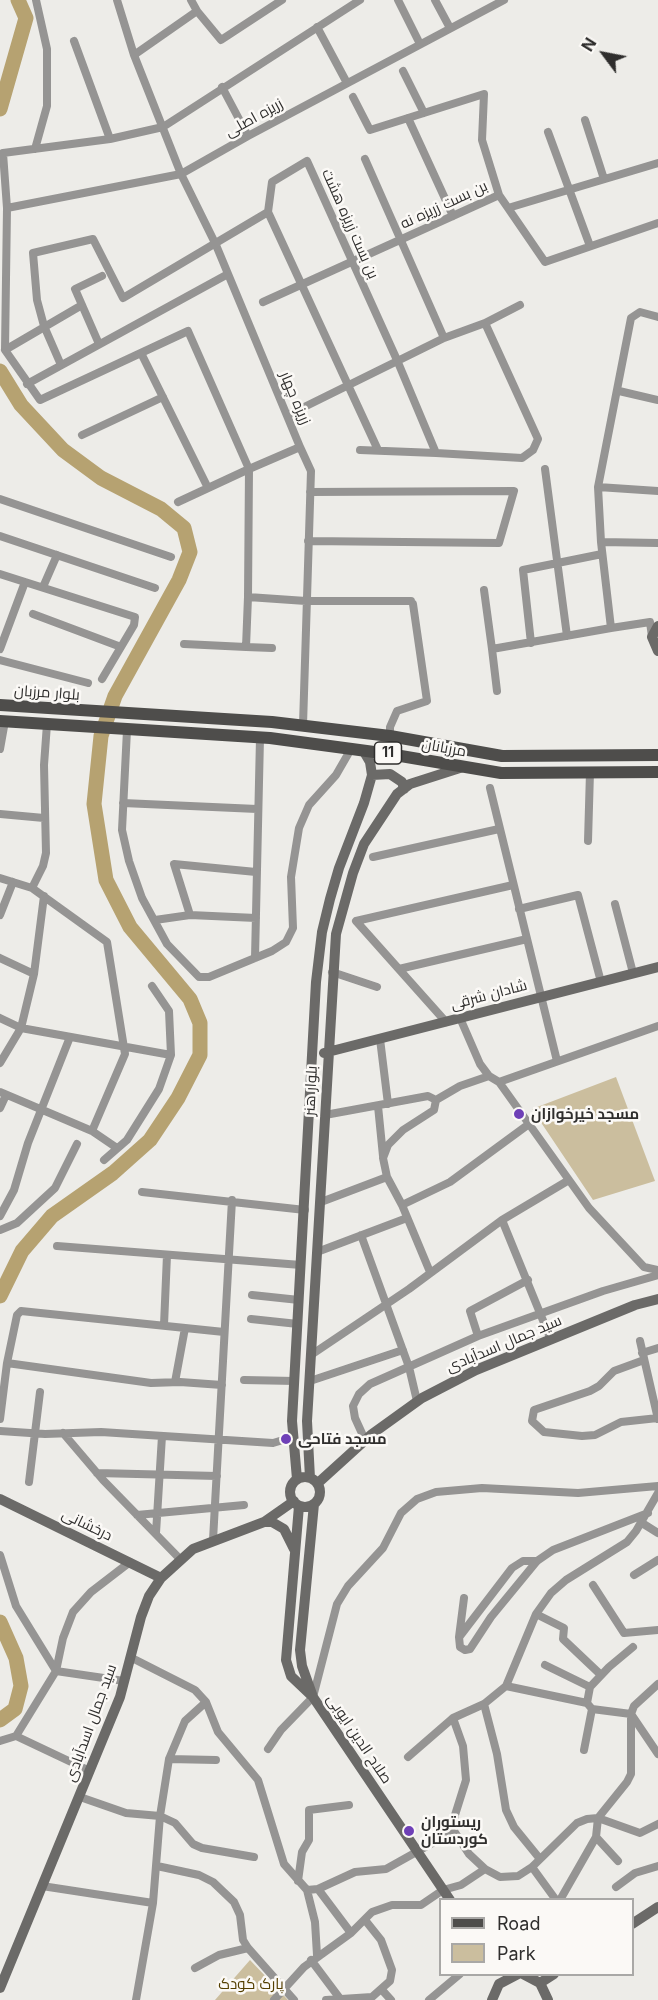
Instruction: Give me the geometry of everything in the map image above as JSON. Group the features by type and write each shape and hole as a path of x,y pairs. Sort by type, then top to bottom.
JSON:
{"main road":[{"path":"658,626 652,637 658,651"},
{"name":"بلوار مرزبان","path":"0,705 126,713"},
{"name":"مرزبانان","path":"126,713 303,725 390,736 502,756 658,755"},
{"name":"بلوار مرزبان","path":"3,721 123,729"},
{"name":"مرزبانان","path":"123,729 260,738 357,749 501,772 658,772"},
{"path":"357,749 370,762 372,775 390,774 402,782 404,789"},
{"path":"465,766 468,750"},
{"name":"بلوار هنر","path":"314,1480 307,1428 336,934 357,863 374,827 397,794 418,781 465,766"},
{"name":"بلوار هنر","path":"297,1479 293,1437 295,1381 322,932 339,868 364,803 372,775"},
{"name":"شادان شرقی","path":"314,1052 328,1053 658,967"},
{"name":"سید جمال اسدآبادی","path":"314,1480 417,1401 476,1370 635,1305 658,1299"},
{"path":"296,1503 314,1504 320,1494 314,1480 297,1479 291,1490 296,1503 295,1550 286,1660 291,1676 313,1697"},
{"name":"درخشانی","path":"0,1499 161,1578"},
{"name":"سید جمال اسدآبادی","path":"0,1988 80,1797 124,1681 141,1617 161,1578 180,1559 213,1540 264,1522 296,1503"},
{"name":"صلاح الدین ایوبی","path":"314,1504 300,1650 313,1697 446,1895"},
{"path":"264,1522 272,1522 284,1529 295,1550"},
{"path":"634,1923 658,1907"},
{"path":"527,1976 540,1983 548,2000"},
{"path":"540,1983 551,1976"},
{"path":"492,2000 502,1977"}],"street":[{"path":"35,149 47,105 46,49 36,0"},
{"path":"117,0 134,55 182,174"},
{"path":"190,0 220,40 282,0"},
{"path":"246,647 249,469 188,331 40,400 5,350 7,208 3,153 110,140 163,127 360,0"},
{"path":"398,0 420,44"},
{"path":"435,0 450,28"},
{"name":"زریزه اصلی","path":"7,208 182,174 248,136 500,1"},
{"path":"134,55 197,11"},
{"path":"317,27 347,83"},
{"path":"74,41 110,140"},
{"path":"403,71 424,113"},
{"path":"222,87 248,136"},
{"name":"بن بست زریزه نه","path":"263,302 499,195 482,140 484,94 370,130 353,97"},
{"path":"408,118 453,216"},
{"path":"585,120 604,179"},
{"path":"548,132 590,246"},
{"path":"365,159 444,338"},
{"name":"بن بست زریزه هشت","path":"268,212 272,182 307,161 397,360 436,453"},
{"path":"508,208 658,163"},
{"name":"زریزه چهار","path":"178,502 300,447 216,244 182,174"},
{"path":"499,195 544,262 658,223"},
{"path":"61,365 44,326 37,300 33,253 93,239 123,298 268,212 378,450"},
{"path":"27,384 228,274"},
{"path":"99,344 75,289 102,276"},
{"path":"5,350 82,305"},
{"path":"288,416 397,360 520,305"},
{"path":"611,628 602,554 598,487 619,391 618,376 631,318 640,312 658,317"},
{"path":"360,450 522,458 533,450 538,438 484,323"},
{"path":"141,353 208,488"},
{"path":"619,391 658,400"},
{"path":"82,435 162,397"},
{"path":"300,447 311,471 303,725"},
{"path":"545,469 567,636"},
{"path":"598,487 658,491"},
{"path":"308,541 500,543 514,491 310,492"},
{"path":"0,499 171,557"},
{"path":"0,536 155,588"},
{"path":"601,542 658,543"},
{"path":"531,643 523,570 557,561 602,554"},
{"path":"43,587 57,555"},
{"path":"0,574 135,617 134,625 102,678"},
{"path":"0,649 25,582"},
{"path":"484,590 497,691"},
{"path":"248,597 306,601 412,602 427,700 397,711 390,727 390,736"},
{"path":"33,614 121,646"},
{"path":"492,649 650,622 652,637"},
{"path":"184,644 272,648"},
{"path":"0,660 88,683"},
{"path":"0,749 3,721"},
{"path":"32,888 43,866 46,853 44,818 47,724"},
{"path":"123,729 122,830 129,861 142,898 168,944 199,977 209,977 286,942 292,928 291,877 298,828 309,805 357,749"},
{"path":"255,958 260,738"},
{"path":"588,841 590,772"},
{"path":"490,788 556,1061"},
{"path":"123,803 257,809"},
{"path":"0,814 44,818"},
{"path":"373,857 499,829"},
{"path":"190,915 174,864 256,872"},
{"path":"0,878 32,888 107,942 125,1054 92,1131"},
{"path":"0,915 13,882"},
{"path":"446,1022 356,921 513,885"},
{"path":"519,909 578,895 601,981"},
{"path":"0,1063 21,1028 34,974 44,896"},
{"path":"615,904 633,973"},
{"path":"154,920 190,915 256,918"},
{"path":"399,969 526,939"},
{"path":"0,958 34,974"},
{"path":"332,972 377,987"},
{"path":"104,1160 127,1140 159,1089 171,1055 169,1011 152,986"},
{"path":"0,1018 21,1028 122,1044 171,1055"},
{"path":"460,1018 480,1064 489,1076 499,1082 590,1208 644,1267 658,1270"},
{"path":"499,1082 658,1026"},
{"path":"0,1216 14,1190 70,1037"},
{"path":"381,1039 388,1104"},
{"path":"383,1158 388,1145 403,1130 434,1110 436,1100 460,1086 489,1076"},
{"path":"0,1108 3,1094 92,1131 117,1148"},
{"path":"325,1115 428,1096 436,1100"},
{"path":"378,1106 387,1178 402,1204 430,1272"},
{"path":"402,1204 450,1182 529,1124"},
{"path":"0,1230 17,1223 55,1188 77,1144"},
{"path":"321,1202 387,1178"},
{"path":"311,1355 502,1220 569,1180"},
{"path":"142,1192 232,1200 304,1210"},
{"path":"213,1540 232,1200"},
{"path":"317,1252 406,1218"},
{"path":"502,1220 551,1340"},
{"path":"361,1235 409,1367 417,1401"},
{"path":"57,1246 302,1265"},
{"path":"164,1325 166,1255"},
{"path":"364,1440 353,1413 356,1398 370,1384 478,1336 541,1312 658,1275"},
{"path":"478,1336 470,1311 528,1280"},
{"path":"252,1295 299,1300"},
{"path":"0,1419 7,1363 17,1315 21,1311 224,1332"},
{"path":"251,1319 298,1324"},
{"path":"175,1382 185,1328"},
{"path":"639,1341 643,1356 658,1419 621,1422 595,1435 582,1436 544,1432 532,1421 534,1410 590,1391 599,1386 614,1371 643,1356 658,1348"},
{"path":"310,1381 403,1350"},
{"path":"7,1363 151,1383 222,1385"},
{"path":"244,1380 295,1381"},
{"path":"29,1482 40,1392"},
{"path":"0,1431 101,1432 273,1443 293,1437"},
{"path":"63,1433 97,1473 180,1559"},
{"path":"156,1533 162,1436"},
{"path":"97,1473 218,1476"},
{"path":"268,1749 281,1730 313,1697 337,1605 348,1586 383,1548 401,1513 417,1499 436,1492 482,1488 578,1493 658,1486"},
{"path":"408,1757 453,1718 484,1704 506,1686 536,1614 551,1593 566,1580 627,1542 642,1523 658,1493"},
{"path":"137,1515 244,1505"},
{"path":"464,1598 459,1637 462,1649 470,1648 491,1617 537,1561 553,1550 648,1513"},
{"path":"642,1523 658,1533"},
{"path":"0,1555 16,1606 56,1671"},
{"path":"634,1575 658,1560"},
{"path":"459,1637 512,1568 524,1561 537,1561"},
{"path":"0,1741 16,1736 56,1671 63,1638 73,1612 91,1592 130,1562"},
{"path":"593,1585 624,1633 630,1635 658,1630"},
{"path":"536,1614 564,1628 563,1640 601,1675"},
{"path":"584,1750 590,1706 590,1687 633,1647"},
{"path":"130,1657 195,1690 206,1702 222,1738 258,1780 284,1864 307,1890 315,1922 314,1958 340,1999"},
{"path":"545,1665 590,1687"},
{"path":"56,1671 124,1681"},
{"path":"559,1898 596,1837 598,1818 631,1774 631,1714 634,1706 658,1684"},
{"path":"506,1686 631,1714 658,1754"},
{"path":"136,2000 153,1903 160,1816 169,1759 185,1721 206,1702"},
{"path":"484,1704 497,1754 506,1810 514,1827 540,1859"},
{"path":"453,1718 464,1746 466,1780 455,1815 454,1830 469,1854 485,1869 500,1877 518,1876 532,1867 577,1823 598,1818 640,1833 658,1824"},
{"path":"16,1736 90,1771"},
{"path":"169,1759 216,1760"},
{"path":"80,1797 126,1813 160,1816 175,1822 193,1844 202,1848 254,1857"},
{"path":"298,1881 302,1852 310,1834 309,1810 349,1806"},
{"path":"307,1890 318,1889 355,1872 386,1869 454,1830"},
{"path":"596,1837 618,1861"},
{"path":"157,1866 213,1881 234,1902 240,1915 243,1940 248,1948 294,2000"},
{"path":"616,1887 635,1873 658,1866"},
{"path":"532,1867 557,1898"},
{"path":"274,2000 314,1958 351,1933 378,1909 387,1906 421,1905 446,1895 485,1869"},
{"path":"42,1886 153,1903"},
{"path":"318,1889 351,1933"},
{"path":"326,2000 360,2000 372,1997 390,1981 392,1970 381,1940 364,1920"},
{"path":"195,1968 219,1955 248,1948"},
{"path":"429,2000 458,1976"},
{"path":"382,1990 391,2000"}],"green space":[{"path":"616,1077 655,1181 593,1200 532,1109"},
{"name":"پارک کودک","path":"250,1960 288,2000 215,2000"}],"waterway":[{"path":"0,109 26,18 18,0"},
{"path":"0,371 21,405 63,450 101,478 161,509 184,528 190,552 179,580 115,696 101,736 94,804 106,880 130,927 190,999 200,1023 200,1055 178,1098 150,1140 113,1173 52,1216 22,1251 0,1296"},
{"path":"0,1622 16,1658 21,1686 15,1709 0,1720"}],"place":[{"name":"مسجد خیرخوازان","path":"519,1114"},
{"name":"مسجد فتاحی","path":"286,1439"},
{"name":"ریستوران کوردستان","path":"409,1831"}]}
